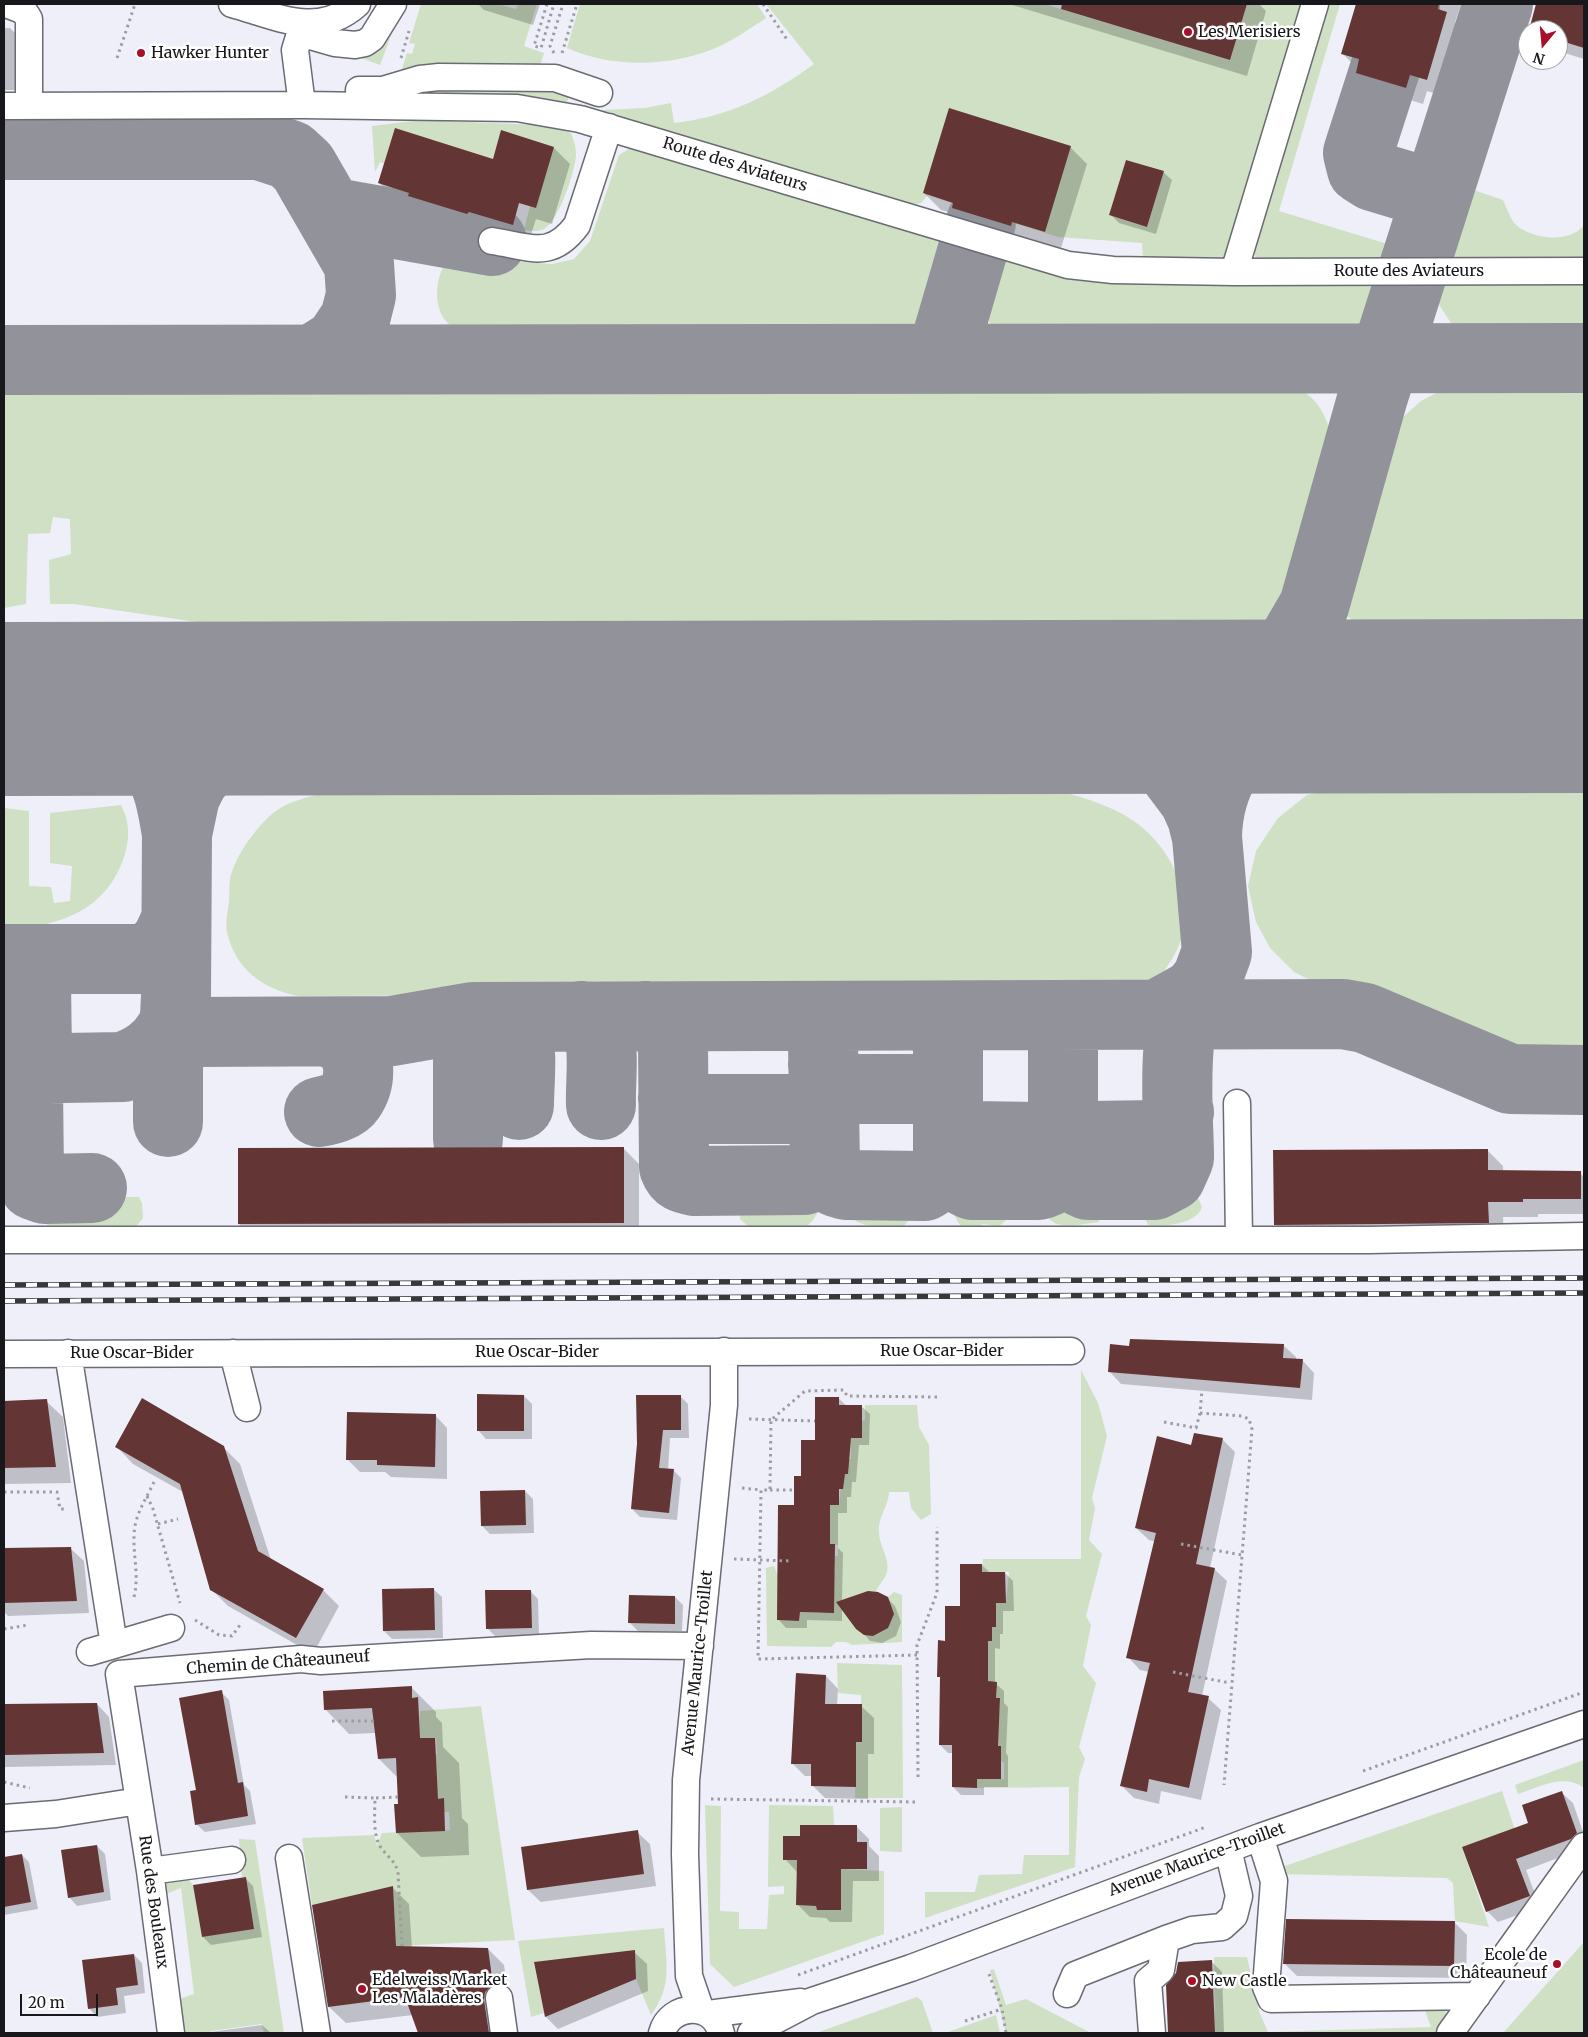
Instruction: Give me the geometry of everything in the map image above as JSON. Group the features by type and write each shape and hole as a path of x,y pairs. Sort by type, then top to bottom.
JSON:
{"street":[{"path":"6,4 24,11 29,19 29,106"},
{"path":"232,4 301,28 336,43 355,45 365,43 372,38 393,4"},
{"path":"301,28 341,16 357,4"},
{"path":"1234,272 1315,4"},
{"path":"301,28 295,50 301,97"},
{"path":"4,106 301,97 383,90 420,79 439,77 555,78 599,93 590,97 584,104 580,118"},
{"name":"Route des Aviateurs","path":"301,97 517,108 580,118 1068,265 1113,270 1234,272 1584,271"},
{"path":"492,241 546,248 558,246 570,235 577,225 609,128"},
{"path":"1237,1103 1239,1239"},
{"path":"4,1240 1239,1239 1584,1236"},
{"name":"Avenue Maurice-Troillet","path":"724,1351 724,1404 686,1780 685,1854 689,1976 710,2019 812,2001 911,1968 1228,1848 1584,1724"},
{"name":"Rue Oscar-Bider","path":"4,1354 1071,1351"},
{"path":"233,1353 247,1408"},
{"path":"68,1354 108,1605 102,1649 181,1618"},
{"name":"Chemin de Châteauneuf","path":"138,1801 119,1674 301,1659 321,1661 591,1645 700,1646"},
{"path":"4,1818 56,1814 138,1801"},
{"name":"Rue des Bouleaux","path":"138,1801 150,1871 171,2033"},
{"path":"1260,1837 1274,1881 1266,1987 1271,1999 1477,1996"},
{"path":"1450,2033 1584,1846"},
{"path":"1067,1994 1076,1976 1192,1930 1222,1927 1234,1916 1239,1896 1228,1848"},
{"path":"289,1858 317,2033"},
{"path":"150,1871 232,1860"},
{"path":"1152,2033 1148,1981 1160,1970 1166,1939"},
{"name":"Avenue Maurice-Troillet","path":"668,2024 689,1976"},
{"path":"499,1998 504,2033"},
{"name":"Avenue Maurice-Troillet","path":"751,2033 812,2001"},
{"path":"668,2024 687,2009 710,2019"}],"path":[{"path":"117,58 135,4"},
{"path":"548,4 534,46 541,48 554,4"},
{"path":"550,46 563,4"},
{"path":"555,78 577,4"},
{"path":"763,4 788,41"},
{"path":"405,84 397,70 412,22"},
{"path":"770,1490 771,1420 805,1391 844,1390 848,1396 938,1397"},
{"path":"1164,1422 1196,1428 1200,1414 1202,1390"},
{"path":"1200,1414 1242,1416 1249,1419 1252,1429 1230,1683 1224,1786"},
{"path":"741,1418 815,1421"},
{"path":"108,1605 128,1603 134,1597 138,1583 135,1528 140,1508 154,1482"},
{"path":"738,1488 794,1490"},
{"path":"761,1490 758,1659 917,1655"},
{"path":"4,1492 57,1492 60,1509 93,1510"},
{"path":"147,1496 158,1524 181,1618 219,1635 232,1636 240,1625"},
{"path":"158,1524 178,1519"},
{"path":"918,1777 917,1646 937,1593 937,1527"},
{"path":"1181,1544 1242,1555"},
{"path":"730,1559 790,1561"},
{"path":"4,1629 28,1625"},
{"path":"1174,1672 1230,1683"},
{"path":"1361,1772 1584,1692"},
{"path":"332,1721 375,1721"},
{"path":"345,1797 398,1797"},
{"path":"374,1798 376,1833 379,1843 381,1849 396,1864 398,1872 402,1946"},
{"path":"708,1799 917,1802"},
{"path":"796,1976 1214,1824"},
{"path":"989,1974 1002,2009 1006,2033"},
{"path":"965,2021 1002,2009"}],"green space":[{"path":"421,4 498,4 516,9 518,4 537,4 524,46 544,53 539,69 481,72 402,69 407,53 412,54 415,44 409,43"},
{"path":"580,4 757,4 766,18 741,35 696,55 659,62 621,62 584,55 567,48"},
{"path":"766,4 1044,4 1230,60 1247,4 1308,4 1224,260 1143,258 1142,243 1058,237 928,195 921,203 906,206 598,113 603,110 645,108 671,103 674,123 712,116 765,95 814,64","holes":["1126,160 1164,171 1147,227 1109,215"]},
{"path":"1326,4 1340,4 1279,211 1404,249 1397,261 1256,260 1253,241"},
{"path":"392,33 380,65 347,53"},
{"path":"450,81 570,93 565,108 381,92"},
{"path":"421,120 538,125 555,127 571,133 576,152 573,172 565,195 550,224 539,231 524,230 530,206 519,203 513,225 469,212 467,214 408,196 408,193 382,184 387,165 380,162 375,172 372,126"},
{"path":"636,145 944,239 915,330 908,339 475,338 459,331 445,320 438,305 437,288 441,271 450,257 552,264 574,259 590,241 619,155"},
{"path":"1462,186 1503,200 1514,223 1531,234 1561,237 1578,231 1584,225 1584,264 1451,265 1443,253"},
{"path":"1001,258 1390,282 1394,288 1381,311 1345,339 1004,338 995,333 985,314"},
{"path":"1447,280 1584,280 1584,338 1476,338 1451,323 1436,300 1433,292 1434,285"},
{"path":"1273,378 1302,391 1317,404 1327,422 1333,443 1335,463 1293,599 1283,614 1263,628 251,630 74,604 50,604 49,560 71,554 70,519 53,517 50,533 28,534 26,604 4,608 4,379"},
{"path":"1477,379 1584,379 1584,628 1368,628 1360,625 1348,617 1342,607 1339,585 1384,443 1404,416 1421,401 1446,388"},
{"path":"1584,784 1584,1062 1514,1062 1340,995 1294,972 1270,948 1256,922 1248,886 1256,851 1278,818 1307,795 1358,785"},
{"path":"1037,785 1080,797 1121,813 1145,830 1158,843 1168,858 1182,891 1185,908 1184,926 1180,943 1172,959 1161,975 1151,982 1116,993 298,996 273,988 252,975 237,957 227,932 226,921 231,875 244,848 260,826 273,813 291,803 313,796 356,787"},
{"path":"121,805 127,824 127,844 116,876 105,891 92,904 60,920 42,925 4,930 4,808 29,811 29,886 51,887 54,903 70,901 72,866 50,863 50,813"},
{"path":"47,1197 139,1197 142,1203 143,1218 134,1229 47,1226"},
{"path":"744,1198 814,1198 819,1202 819,1209 816,1216 807,1226 748,1226 740,1219 740,1206"},
{"path":"853,1198 906,1198 911,1203 912,1216 904,1226 866,1225 857,1222 852,1217 850,1209"},
{"path":"959,1198 1007,1198 1011,1201 1012,1209 1008,1218 999,1226 983,1224 980,1227 961,1226 954,1212"},
{"path":"1048,1198 1096,1198 1102,1207 1099,1222 1073,1225 1057,1224 1050,1220 1046,1214 1043,1204"},
{"path":"1153,1198 1198,1198 1202,1207 1199,1213 1187,1221 1171,1225 1148,1225 1143,1213 1148,1200"},
{"path":"1081,1370 1098,1403 1107,1436 1092,1498 1095,1508 1089,1540 1102,1554 1086,1616 1091,1625 1083,1666 1096,1683 1079,1747 1085,1759 1079,1777 1075,1867 925,1918 925,1892 975,1892 979,1875 1022,1874 1024,1855 1069,1855 1069,1787 977,1788 977,1779 1004,1779 1004,1763 983,1746 1000,1710 1000,1698 996,1698 996,1682 980,1681 984,1641 992,1641 988,1603 1006,1603 1009,1572 982,1572 983,1559 1081,1559"},
{"path":"865,1405 917,1405 919,1427 929,1445 931,1514 921,1520 911,1508 909,1492 889,1492 879,1528 888,1567 886,1575 876,1592 888,1597 894,1592 902,1595 902,1642 852,1645 846,1642 836,1642 831,1647 767,1646 766,1568 774,1566 778,1576 777,1620 799,1621 800,1612 823,1613 820,1573 835,1573 835,1556 838,1556 838,1545 827,1544 830,1528 830,1511 823,1505 839,1505 842,1474 848,1474 848,1459 851,1459 851,1445 844,1444 862,1421 865,1420"},
{"path":"837,1663 902,1665 903,1798 855,1798 856,1742 862,1742 861,1695 838,1693"},
{"path":"481,1706 515,1940 396,1946 393,1886 312,1905 302,1838 374,1835 377,1846 382,1833 450,1830 449,1812 444,1812 444,1799 438,1799 432,1754 437,1754 436,1738 414,1739 413,1728 419,1727 420,1711"},
{"path":"1584,1760 1584,1788 1576,1784 1560,1781 1518,1794 1515,1785"},
{"path":"1502,1791 1515,1830 1462,1847 1489,1927 1455,1921 1453,1883 1447,1878 1279,1874 1279,1868"},
{"path":"705,1805 721,1806 720,1911 739,1912 739,1929 767,1929 769,1895 784,1894 784,1886 768,1887 769,1805 833,1806 834,1825 800,1825 800,1836 783,1836 797,1860 796,1905 816,1906 817,1910 840,1910 841,1869 884,1871 884,1934 734,1987 710,1964"},
{"path":"902,1807 902,1852 880,1851 880,1808"},
{"path":"239,1839 255,1840 284,2033 264,2033 262,2024 211,2031 210,2033 184,2033 179,1999 194,1994 181,1888 163,1895 163,1884 169,1878 187,1878 193,1885 202,1937 254,1929 246,1877 242,1877"},
{"path":"664,1928 667,1963 665,1984 663,1994 651,2015 636,1979 635,1951 534,1963 544,2013 531,2017 518,1941"},
{"path":"1584,1942 1584,2033 1503,2033"},
{"path":"1214,1957 1247,1957 1259,2011 1268,2032 1431,2027 1423,2005 1445,2007 1447,2019 1437,2033 1215,2033"},
{"path":"994,1969 1006,2005 1026,1999 1091,2033 1006,2033 990,1970"},
{"path":"917,1997 922,2001 933,2033 816,2033"},
{"path":"996,2015 1000,2033 945,2033"}],"building":[{"name":"Les Merisiers","path":"1062,4 1247,4 1230,60 1061,9"},
{"path":"1356,4 1439,4 1438,9 1447,12 1427,80 1410,75 1406,88 1356,73 1359,59 1341,54"},
{"path":"1536,4 1584,4 1584,48 1568,43 1568,20 1532,20"},
{"path":"949,108 1071,146 1045,232 1012,222 1011,226 952,208 953,203 923,193"},
{"path":"395,128 493,159 501,130 554,147 536,208 519,203 513,225 469,212 467,214 408,196 409,193 378,183"},
{"path":"1126,160 1164,171 1147,227 1109,215"},
{"path":"624,1147 624,1223 238,1224 238,1148"},
{"path":"1488,1149 1488,1170 1581,1171 1581,1199 1523,1199 1523,1202 1488,1202 1489,1223 1274,1225 1273,1150"},
{"path":"1130,1339 1284,1344 1283,1358 1303,1359 1300,1388 1108,1372 1110,1344 1129,1346"},
{"path":"477,1394 524,1395 524,1431 477,1431"},
{"path":"636,1395 681,1395 681,1430 663,1430 659,1468 674,1469 669,1513 631,1509 637,1444"},
{"path":"815,1397 839,1397 839,1405 862,1405 862,1438 851,1438 848,1474 845,1474 843,1489 839,1489 839,1505 830,1505 830,1544 835,1544 834,1613 800,1612 799,1621 777,1620 778,1505 794,1505 794,1476 801,1476 801,1440 815,1440"},
{"path":"142,1398 224,1446 258,1551 324,1589 296,1638 210,1590 180,1484 115,1447"},
{"path":"47,1399 56,1467 4,1468 4,1401"},
{"path":"347,1412 436,1414 435,1467 377,1465 377,1460 346,1460"},
{"path":"1194,1433 1223,1438 1196,1564 1215,1568 1188,1692 1209,1696 1189,1788 1149,1779 1147,1792 1120,1786 1150,1663 1126,1658 1156,1533 1135,1528 1157,1436 1191,1445"},
{"path":"525,1490 526,1525 481,1526 480,1491"},
{"path":"71,1547 77,1601 4,1603 4,1548"},
{"path":"960,1564 982,1564 982,1572 1005,1572 1006,1603 996,1603 996,1627 992,1627 992,1641 988,1641 988,1681 997,1682 996,1698 1000,1698 998,1746 1001,1746 1001,1779 977,1779 977,1788 952,1787 952,1745 939,1745 940,1677 937,1677 938,1640 945,1641 945,1606 960,1606"},
{"path":"434,1588 435,1630 383,1631 382,1589"},
{"path":"485,1590 531,1590 532,1628 486,1629"},
{"path":"868,1591 878,1592 888,1597 894,1614 888,1628 873,1636 864,1635 856,1629 836,1602"},
{"path":"629,1595 675,1596 675,1624 628,1623"},
{"path":"796,1673 826,1675 825,1704 862,1704 862,1742 856,1742 856,1787 811,1786 811,1764 791,1764"},
{"path":"412,1686 412,1698 418,1697 420,1738 435,1738 438,1799 444,1798 445,1831 396,1833 394,1804 398,1804 396,1758 378,1759 372,1708 324,1710 323,1691"},
{"path":"222,1690 238,1783 243,1782 248,1816 195,1825 190,1791 196,1790 179,1698"},
{"path":"97,1703 104,1753 4,1755 4,1704"},
{"path":"1562,1791 1577,1833 1571,1839 1516,1859 1530,1896 1486,1912 1462,1847 1528,1823 1522,1805"},
{"path":"800,1825 857,1825 857,1842 867,1842 867,1869 841,1869 841,1910 817,1910 816,1906 796,1905 797,1860 783,1860 783,1836 800,1836"},
{"path":"638,1830 644,1874 527,1890 521,1847"},
{"path":"97,1845 104,1892 68,1898 61,1850"},
{"path":"22,1854 31,1902 4,1907 4,1857"},
{"path":"246,1877 254,1929 202,1937 193,1885"},
{"path":"393,1886 396,1946 488,1948 493,1985 485,1992 484,2000 489,2033 418,2033 405,1997 328,2007 312,1905"},
{"path":"1286,1919 1455,1921 1454,1966 1283,1964"},
{"path":"635,1950 636,1979 545,2017 534,1962"},
{"path":"134,1954 138,1985 116,1988 118,2005 88,2009 82,1960"},
{"path":"1212,1960 1215,2033 1168,2033 1166,1985 1176,1973 1178,1962"}],"taxiway":[{"path":"1186,707 1245,688 1262,676 1289,649 1314,606 1373,396 1498,4"},
{"path":"1405,7 1358,153 1362,169 1373,176 1429,193 1434,202 1430,218"},
{"path":"4,145 259,145 290,155 303,167 359,264 361,295 355,319 339,343 314,359"},
{"path":"329,212 492,241"},
{"path":"941,359 981,222"},
{"path":"4,360 1584,358"},
{"path":"1207,837 1209,817 1219,780 1228,763 1240,748 1270,724 1288,716 1345,706"},
{"path":"1031,707 1075,713 1105,722 1131,733 1164,759 1194,799 1202,817 1207,837 1217,952 1207,979 1195,994 1157,1015"},
{"path":"168,1122 168,1043 175,1017 176,995 177,834 185,796 193,780 217,750 249,727 289,714 345,708"},
{"path":"4,709 48,710 82,714 104,721 126,734 146,752 161,773 170,797 177,834"},
{"path":"4,959 142,959 155,952 164,944 176,920"},
{"path":"52,959 38,972 36,982 37,1056 52,1069"},
{"path":"1063,1161 1073,1176 1088,1185 1154,1185 1171,1176 1179,1158 1177,1096 1179,1048 1187,1008 1195,994"},
{"path":"161,1045 180,1035 192,1032 392,1031 473,1017 1343,1014 1365,1018 1510,1079 1584,1080"},
{"path":"581,1016 595,1027 600,1040 602,1058 601,1105"},
{"path":"646,1016 662,1026 673,1041 674,1167 680,1176 695,1181 804,1180 812,1177 817,1172 823,1159"},
{"path":"844,1016 830,1026 823,1042 825,1168 836,1182 846,1185 924,1186 940,1176 948,1163 948,1043 943,1029 924,1016"},
{"path":"948,1163 958,1178 972,1185 1038,1185 1054,1177 1063,1161 1063,1041 1070,1026 1086,1016"},
{"path":"499,1017 514,1027 519,1040 519,1105"},
{"path":"449,1021 462,1030 468,1047 468,1139"},
{"path":"4,1069 123,1067 150,1054 161,1044 170,1031"},
{"path":"319,1112 344,1104 354,1091 358,1076 357,1061 351,1047 346,1041 328,1032"},
{"path":"823,1064 833,1081 849,1089 924,1089 942,1078 948,1064"},
{"path":"42,1069 32,1077 28,1087 29,1174 34,1185 45,1189 92,1188"},
{"path":"673,1098 689,1109 799,1109 815,1104 823,1093"},
{"path":"948,1116 955,1127 971,1136 1039,1137 1052,1130 1063,1114 1075,1130 1090,1136 1157,1135 1170,1128 1179,1112"}],"runway":[{"path":"4,709 1584,706"}],"railway":[{"path":"4,1285 1584,1278"},
{"path":"4,1301 1584,1293"}],"place":[{"name":"Les Merisiers","path":"1188,32"},
{"name":"Hawker Hunter","path":"141,53"},
{"name":"Ecole de Châteauneuf","path":"1557,1964"},
{"name":"New Castle","path":"1192,1981"},
{"name":"Edelweiss Market Les Maladères","path":"362,1989"}]}
